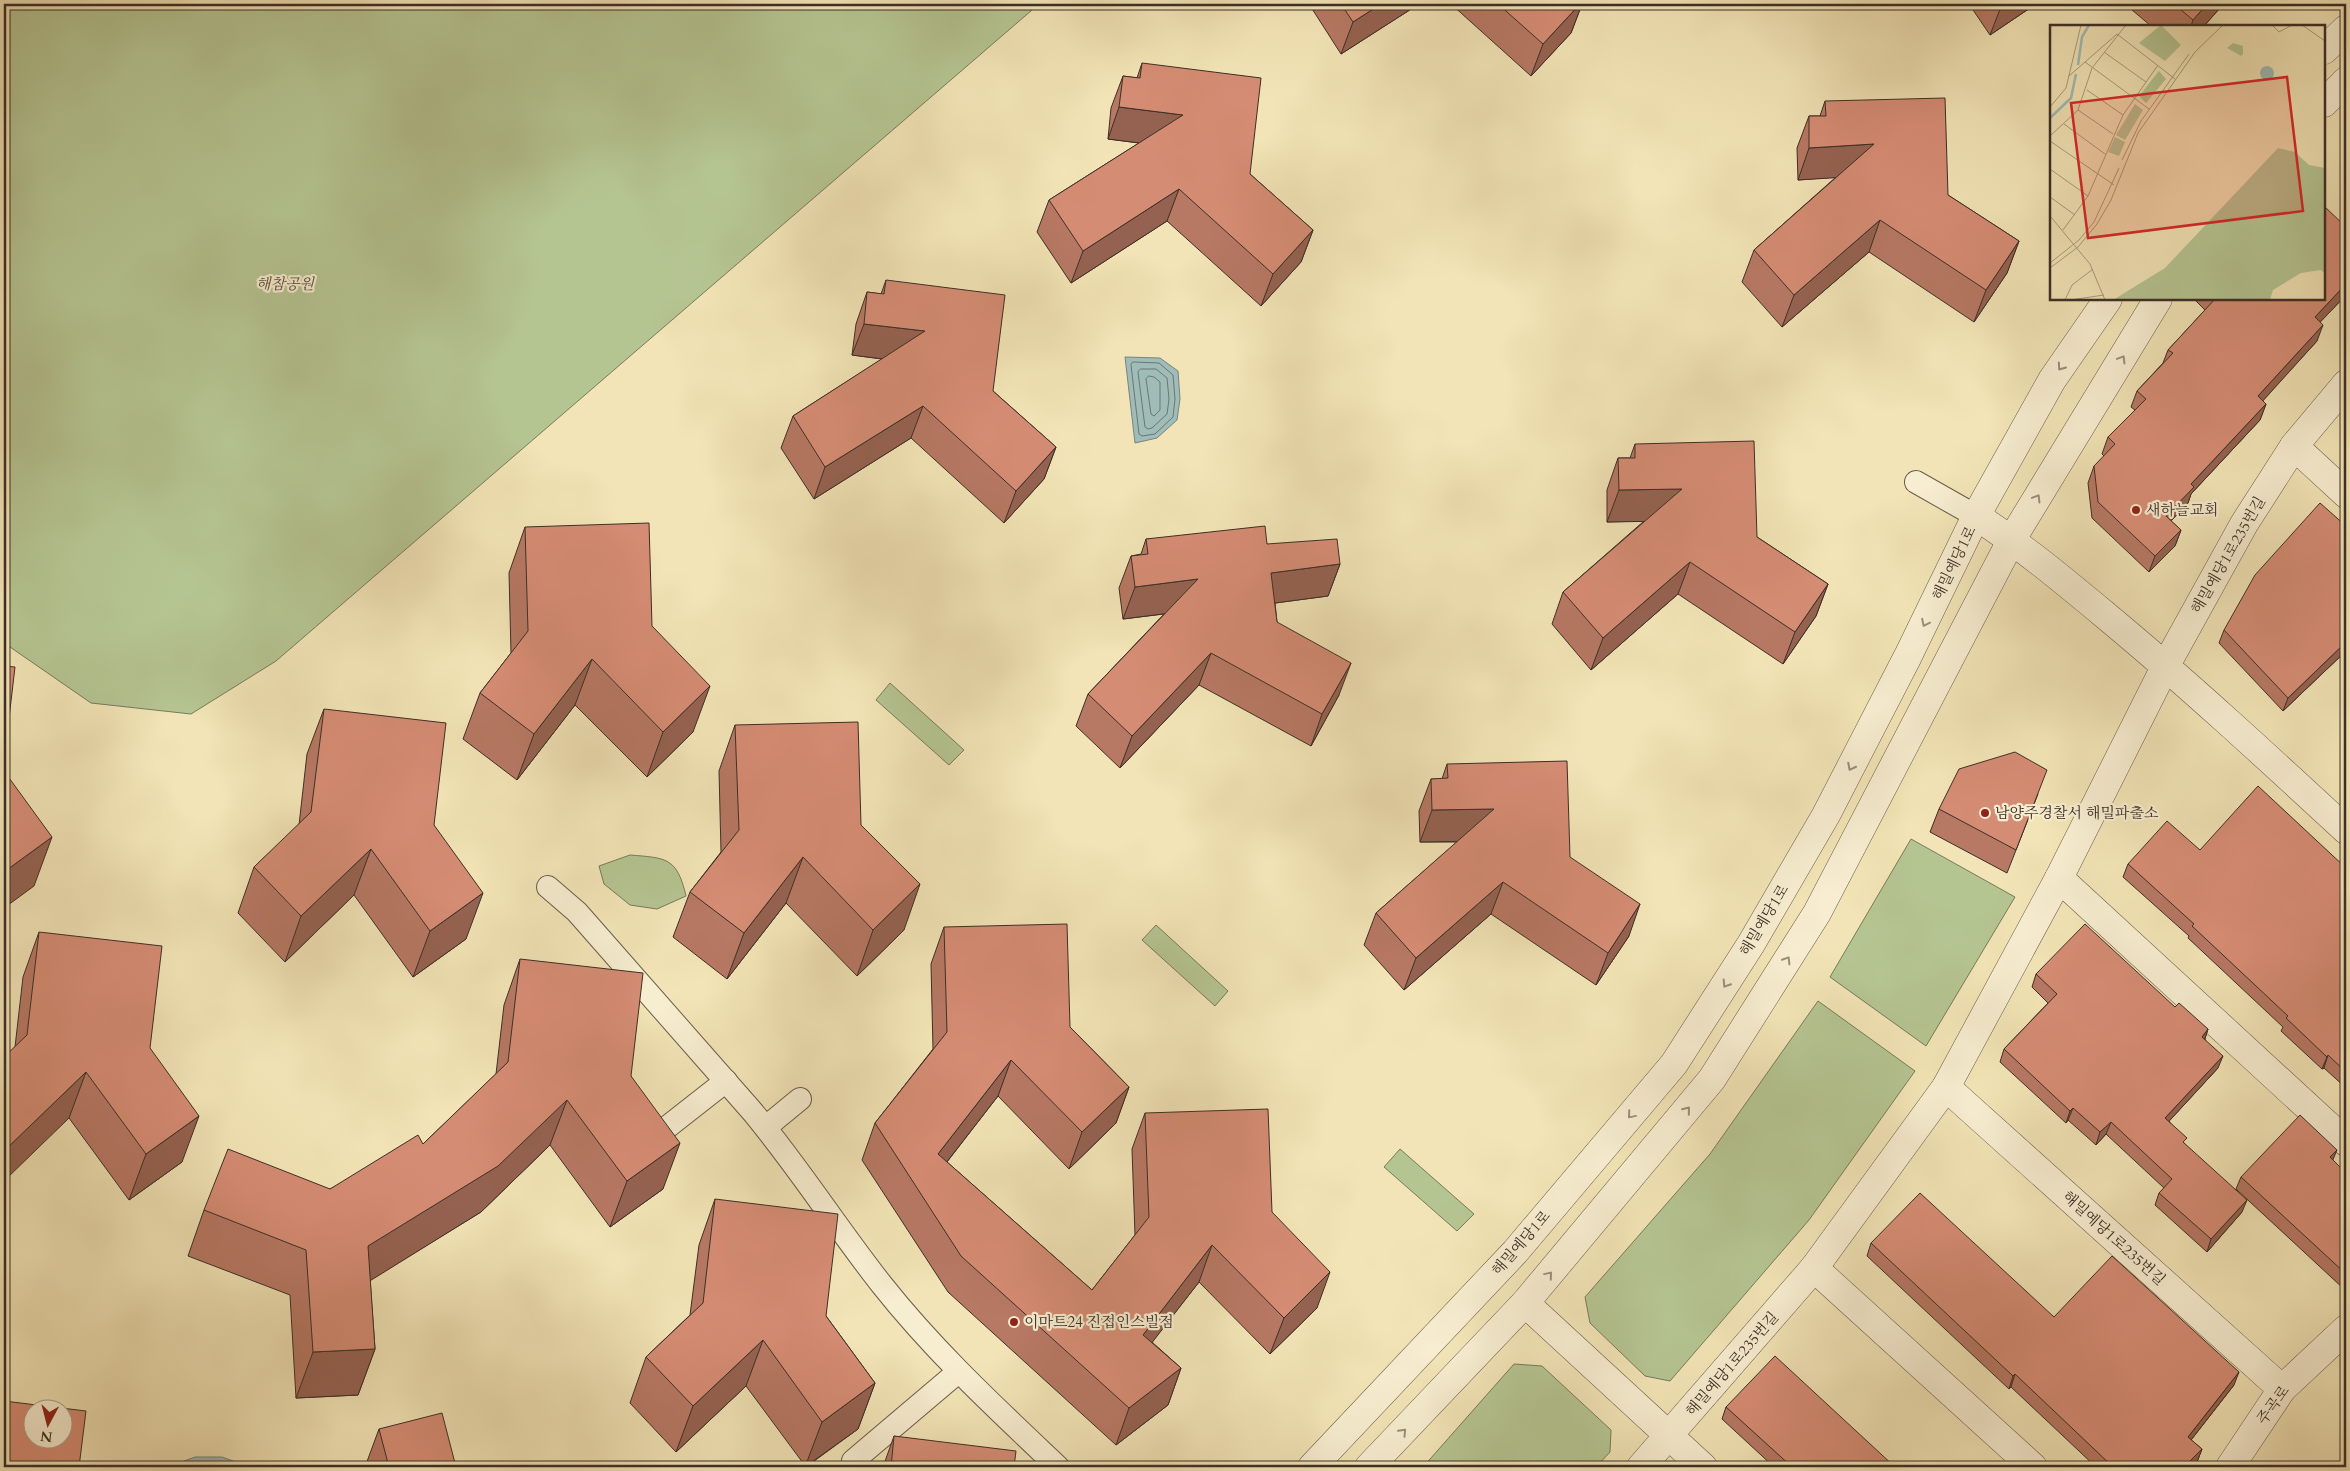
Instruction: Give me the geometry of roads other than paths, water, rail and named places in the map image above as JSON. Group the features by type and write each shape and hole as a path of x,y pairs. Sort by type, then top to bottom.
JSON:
{"street":[{"path":"2325,49 2346,29"},
{"path":"2325,103 2346,81"},
{"name":"해밀예당1로","path":"1312,1467 1515,1252 1674,1064 1751,944 1826,815 1908,656 1976,516 2052,380 2107,300"},
{"path":"1369,1467 1525,1303 1712,1079 1817,913 2012,539 2157,300"},
{"name":"해밀예당1로235번길","path":"1641,1467 1670,1437 1814,1268 1946,1087 2059,878 2166,666 2244,524 2294,446 2346,384"},
{"path":"2294,446 2346,494"},
{"path":"1976,516 2012,539 2166,666 2346,830"},
{"path":"2059,878 2346,1142"},
{"name":"해밀예당1로235번길","path":"1946,1087 2282,1389"},
{"path":"1814,1268 2033,1467"},
{"path":"1525,1303 1703,1467"},
{"name":"주곡로","path":"2230,1467 2282,1389 2346,1329"}],"lane":[{"path":"1916,482 1976,516"},
{"path":"548,887 576,912 766,1127 883,1286 958,1372 1058,1467"},
{"path":"652,1139 726,1081"},
{"path":"766,1127 800,1099"},
{"path":"853,1461 958,1372"}],"water":[{"path":"1125,357 1160,358 1178,371 1180,399 1177,420 1157,438 1135,443"},
{"path":"195,1457 222,1457 250,1467 168,1467"}],"place":[{"name":"새하늘교회","path":"2136,510"},
{"name":"남양주경찰서 해밀파출소","path":"1985,813"},
{"name":"이마트24 진접인스빌점","path":"1014,1322"}],"park label":[{"name":"해참공원","path":"285,284"}]}
